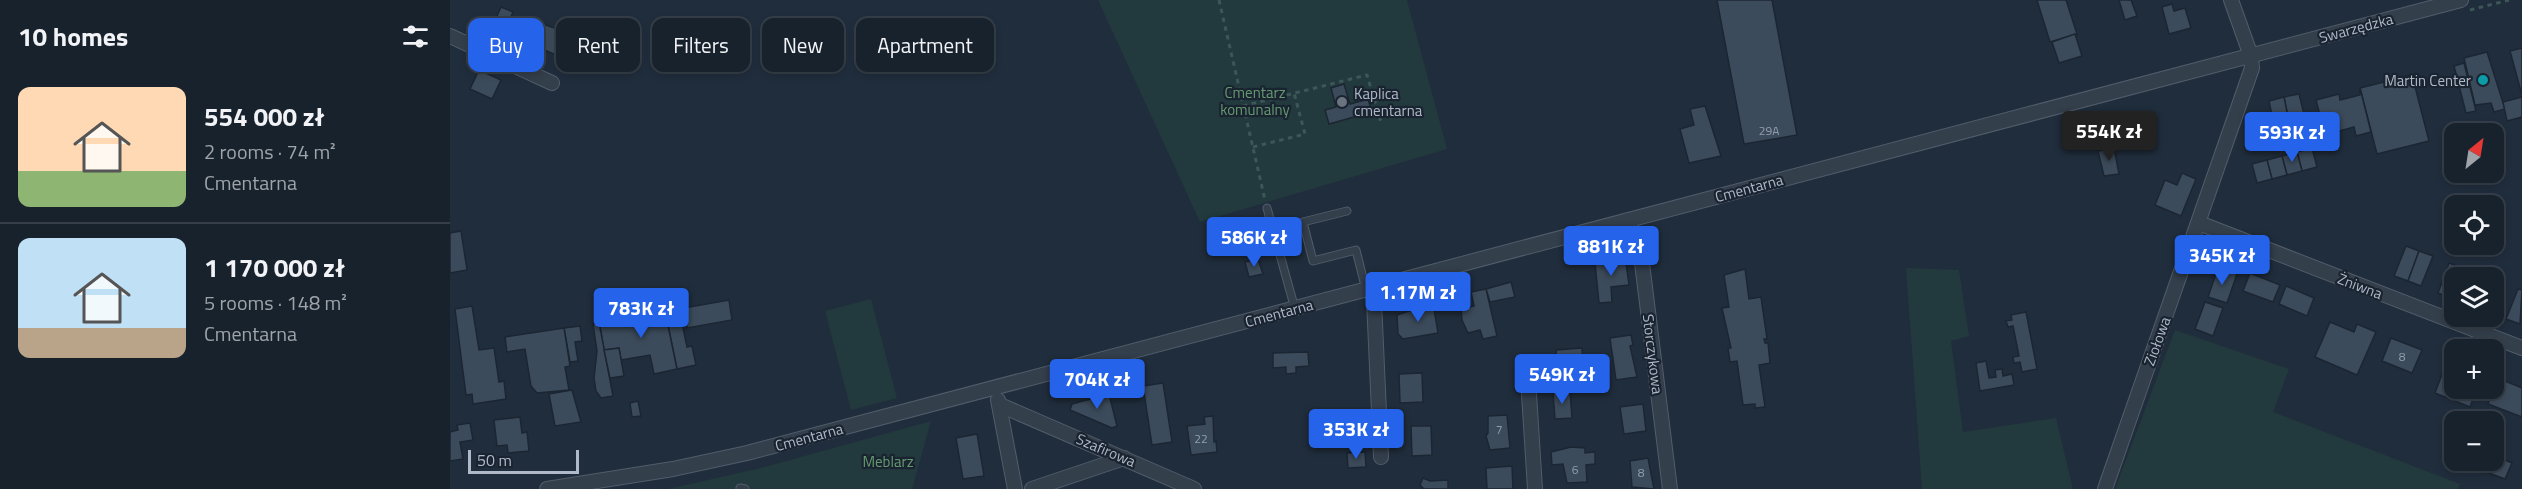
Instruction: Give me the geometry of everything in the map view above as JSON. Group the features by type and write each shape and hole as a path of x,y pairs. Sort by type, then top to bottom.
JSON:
{"street":[{"path":"2231,0 2251,56"},
{"name":"Swarzędzka","path":"2251,56 2461,0"},
{"path":"450,36 552,83"},
{"name":"Cmentarna","path":"547,489 673,469 747,453 2251,56"},
{"name":"Ziołowa","path":"2105,489 2252,68 2251,56"},
{"name":"Storczykowa","path":"1628,220 1642,263 1670,489"},
{"name":"Żniwna","path":"2199,223 2522,348"},
{"path":"1368,289 1374,300 1382,457"},
{"path":"1527,362 1535,489"},
{"path":"994,388 1000,405 1015,489"},
{"name":"Szafirowa","path":"1000,405 1194,489"},
{"path":"1032,489 1124,458"}],"lane":[{"path":"1267,208 1295,309"},
{"path":"1347,211 1303,222 1305,232 1313,261 1356,250 1368,289"}],"path":[{"path":"1219,0 1267,208"},
{"path":"1243,106 1367,75 1381,122"},
{"path":"1253,147 1305,134 1294,93"}],"green space":[{"name":"Cmentarz komunalny","path":"1098,0 1407,0 1447,149 1200,222"},
{"path":"1906,268 1959,270 1969,336 1951,341 1963,432 2056,418 2073,489 1922,489"},
{"path":"871,299 897,398 851,410 825,311"},
{"path":"2175,330 2289,369 2273,412 2460,484 2458,489 2115,489"},
{"name":"Meblarz","path":"931,421 912,489 668,489 761,468"}],"building":[{"path":"1717,0 1772,0 1797,135 1744,144"},
{"path":"2037,0 2066,0 2077,34 2050,42"},
{"path":"2119,0 2131,0 2137,16 2125,20"},
{"path":"2172,4 2174,11 2185,8 2191,28 2169,34 2162,7"},
{"path":"501,7 513,12 510,18 496,18"},
{"path":"544,24 556,29 556,55 544,50"},
{"path":"2075,34 2082,56 2059,63 2052,42"},
{"path":"2522,48 2522,95 2510,51"},
{"name":"Martin Center","path":"2487,52 2505,109 2494,112 2491,103 2475,105 2464,58"},
{"path":"2464,63 2476,111 2466,113 2454,66"},
{"path":"478,72 501,80 492,99 470,89"},
{"path":"2412,75 2429,141 2377,154 2360,88"},
{"name":"Kaplica cmentarna","path":"1344,84 1350,104 1368,99 1372,112 1329,124 1325,110 1336,107 1331,88"},
{"path":"2360,88 2371,132 2356,136 2354,127 2325,135 2316,100 2339,94 2340,100 2360,95"},
{"path":"2299,94 2304,114 2288,117 2284,97"},
{"path":"2284,97 2288,117 2273,121 2269,101"},
{"path":"2522,97 2522,117 2507,121 2503,102"},
{"path":"1705,106 1721,156 1689,163 1680,129 1694,125 1690,109"},
{"path":"2114,148 2119,174 2104,176 2098,151"},
{"path":"2312,148 2317,167 2302,171 2297,152"},
{"path":"2297,152 2302,171 2287,175 2282,156"},
{"path":"2282,156 2287,175 2272,179 2267,160"},
{"path":"2267,160 2272,179 2257,183 2252,164"},
{"path":"2182,173 2196,179 2181,216 2155,205 2165,180 2177,185"},
{"path":"461,231 467,270 450,273 450,233"},
{"path":"2406,246 2419,251 2408,281 2394,276"},
{"path":"2419,251 2433,256 2421,286 2408,281"},
{"path":"1625,256 1629,285 1611,287 1612,302 1599,303 1595,263"},
{"path":"1258,259 1263,274 1249,277 1245,262"},
{"path":"2449,263 2459,267 2448,267"},
{"path":"2218,268 2237,274 2227,303 2208,297"},
{"path":"1745,269 1749,299 1761,297 1767,339 1764,339 1765,343 1768,343 1770,363 1759,365 1765,407 1755,408 1755,404 1743,405 1737,361 1730,362 1728,348 1731,348 1722,308 1729,307 1724,275"},
{"path":"2250,273 2280,285 2273,302 2243,291"},
{"path":"2444,277 2444,295 2438,293"},
{"path":"1511,282 1515,297 1490,302 1486,289"},
{"path":"2286,286 2314,298 2307,316 2279,304"},
{"path":"1486,289 1497,336 1483,339 1480,330 1468,333 1462,320 1461,309 1474,306 1471,292"},
{"path":"2518,289 2522,290 2520,324 2506,319"},
{"path":"729,300 732,320 687,328 684,308"},
{"path":"2205,302 2223,308 2213,336 2195,329"},
{"path":"1433,303 1438,333 1403,339 1398,334 1397,315"},
{"path":"472,306 479,350 494,348 499,382 504,381 506,399 473,404 472,394 466,395 455,309"},
{"path":"679,308 687,347 692,346 696,365 677,369 665,311"},
{"path":"665,311 677,369 654,374 650,355 621,360 619,348 604,350 599,322"},
{"path":"2026,312 2037,369 2022,372 2020,362 2014,363 2013,357 2019,356 2013,326 2008,327 2006,321 2012,320 2011,315"},
{"path":"599,322 613,396 601,398 596,391 594,378 597,351 593,324"},
{"path":"2330,322 2354,332 2357,324 2376,332 2357,375 2315,357"},
{"path":"580,326 582,341 575,342 578,361 570,362 564,328"},
{"path":"564,328 570,366 565,367 569,390 537,393 531,386 525,349 507,352 505,337"},
{"path":"1631,335 1633,345 1630,346 1637,377 1616,380 1610,338"},
{"path":"2391,338 2422,350 2412,373 2382,361"},
{"path":"619,348 624,376 610,378 604,350"},
{"path":"1582,348 1583,369 1557,371 1556,350"},
{"path":"1308,352 1309,366 1296,367 1296,373 1286,374 1286,367 1273,368 1273,353"},
{"path":"1986,361 1989,378 1996,377 1995,370 2002,369 2003,376 2012,374 2014,385 1980,391 1976,363"},
{"path":"2444,369 2444,397 2435,393"},
{"path":"1422,373 1423,402 1400,403 1399,374"},
{"path":"2504,380 2522,388 2522,417 2488,404 2490,399 2504,399"},
{"path":"1163,383 1172,442 1152,445 1143,386"},
{"path":"572,390 581,422 555,426 549,394"},
{"path":"1570,391 1572,418 1555,419 1553,392"},
{"path":"1109,394 1117,426 1112,428 1070,410 1072,404"},
{"path":"2450,399 2473,399 2470,407"},
{"path":"638,401 641,416 632,417 630,403"},
{"path":"1643,404 1646,431 1624,434 1620,407"},
{"path":"1507,415 1510,448 1490,450 1486,436 1488,416"},
{"path":"1213,416 1214,442 1216,441 1217,452 1191,455 1187,426 1205,424 1204,417"},
{"path":"520,417 522,433 527,432 529,451 508,453 507,445 497,446 494,420"},
{"path":"470,423 473,440 460,442 463,459 450,461 450,432 458,430 457,425"},
{"path":"1411,426 1431,426 1432,455 1412,456"},
{"path":"977,434 984,476 963,479 956,438"},
{"path":"1571,447 1585,448 1585,453 1595,452 1595,464 1586,465 1587,482 1567,483 1563,464 1552,465 1551,452"},
{"path":"1365,452 1366,467 1348,468 1347,453"},
{"path":"1648,458 1654,489 1632,487 1630,461"},
{"path":"2504,460 2512,463 2505,479 2486,472 2504,471"},
{"path":"1512,466 1513,489 1487,489 1486,468"},
{"path":"1423,478 1430,481 1448,480 1448,489 1424,489 1420,485"}],"place":[{"name":"Martin Center","path":"2483,80"},
{"name":"Kaplica cmentarna","path":"1342,102"}]}
